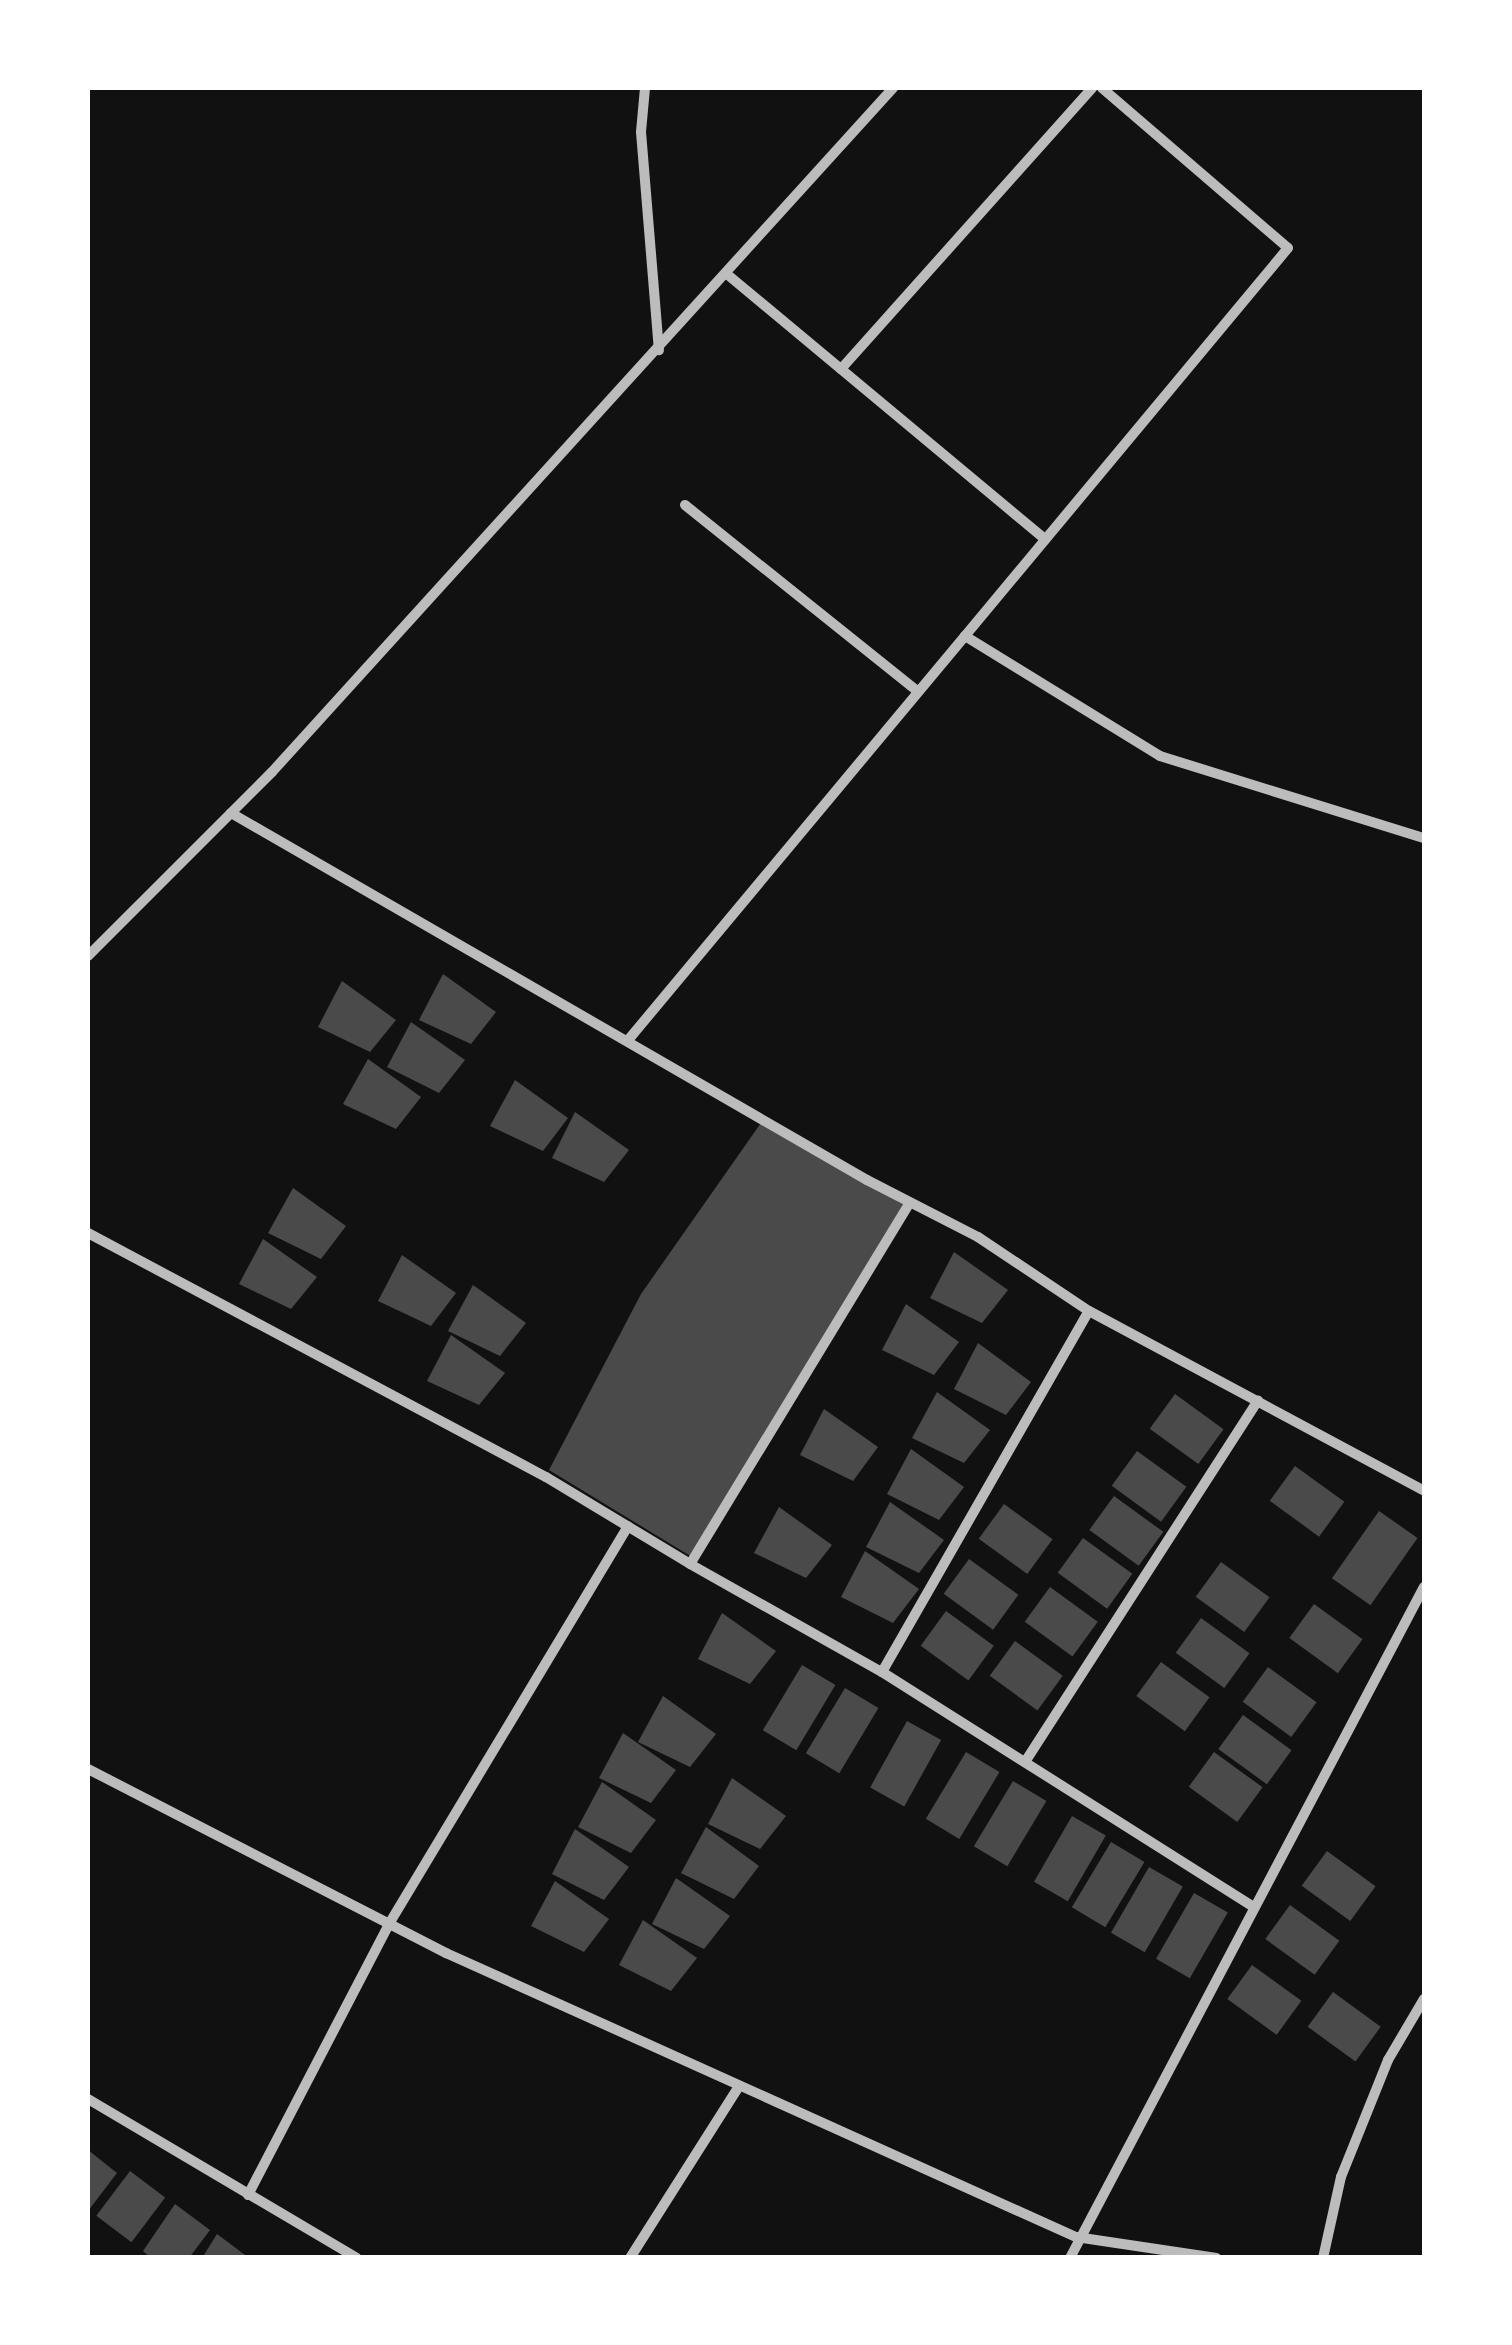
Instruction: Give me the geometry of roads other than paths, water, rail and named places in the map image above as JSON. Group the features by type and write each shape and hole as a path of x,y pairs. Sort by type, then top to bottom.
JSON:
{"street":[{"path":"644,88 641,132 659,350"},
{"path":"88,956 231,813 659,350 892,88"},
{"path":"841,369 1092,88"},
{"path":"629,1039 916,688 965,636 1288,248 1102,88"},
{"path":"728,274 1044,539"},
{"path":"685,505 916,688"},
{"path":"965,636 1160,756 1424,838"},
{"path":"231,813 629,1039 909,1204 978,1237 1089,1311 1424,1491"},
{"path":"690,1564 909,1204"},
{"path":"88,1234 628,1526 882,1672 1251,1904"},
{"path":"882,1672 1089,1311"},
{"path":"1024,1762 1258,1401"},
{"path":"248,2195 389,1924 628,1526"},
{"path":"1070,2258 1076,2237 1251,1904 1424,1587"},
{"path":"88,1770 389,1924 739,2086 924,2164 1076,2237 1216,2258"},
{"path":"1323,2258 1341,2177 1388,2060 1424,1999"},
{"path":"630,2258 739,2086"},
{"path":"88,2099 357,2258"}]}
